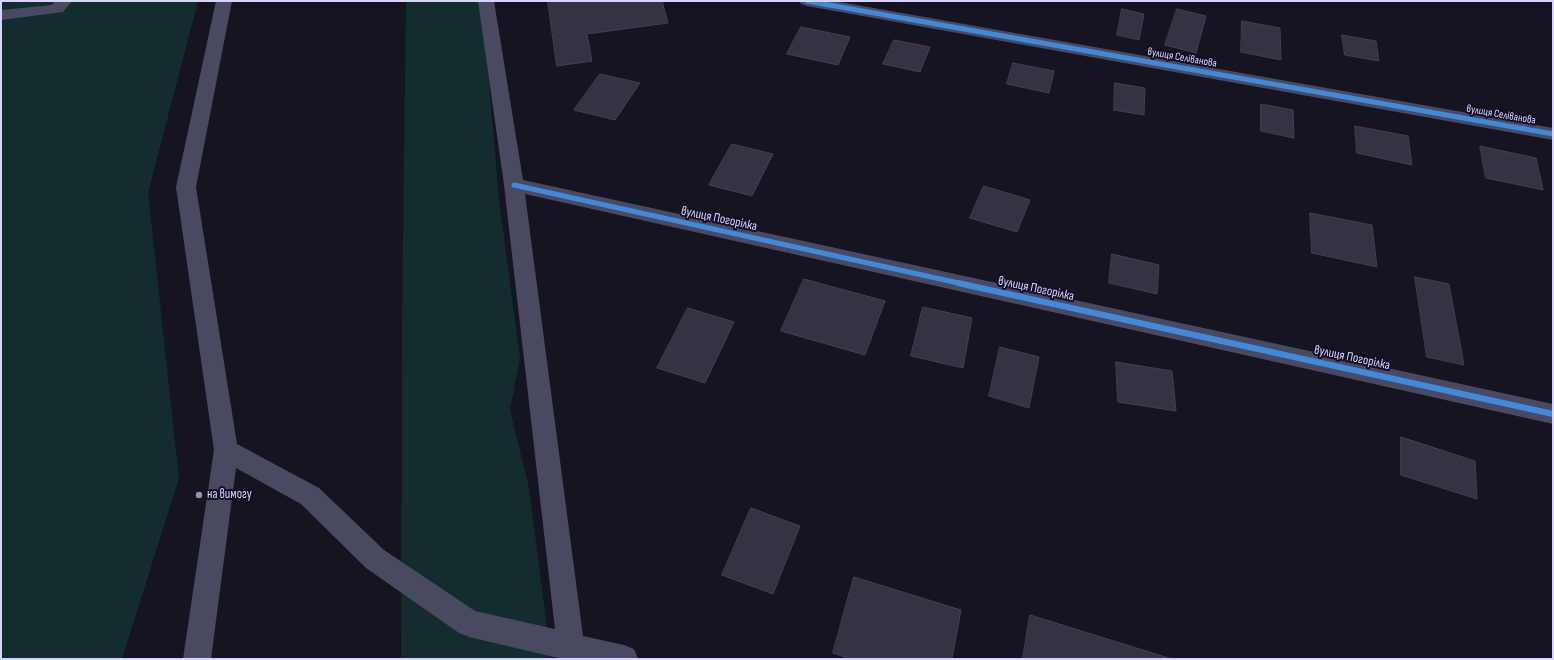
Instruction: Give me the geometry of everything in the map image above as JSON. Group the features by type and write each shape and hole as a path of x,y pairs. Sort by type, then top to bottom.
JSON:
{"street":[{"path":"1,15 57,9 64,1"},
{"path":"197,659 226,450 186,187 224,1"},
{"path":"486,1 514,185 571,653"},
{"name":"вулиця Селіванова","path":"807,1 1553,134"},
{"name":"вулиця Погорілка","path":"514,185 1553,414"},
{"path":"226,450 310,496 375,559 469,623 571,653 624,659"}],"green space":[{"path":"1,1 198,1 148,193 179,478 122,659 1,659"},
{"path":"406,1 482,1 499,199 520,358 510,410 529,488 551,659 401,659 402,320"}],"building":[{"path":"548,1 662,1 668,23 587,34 592,61 557,66"},
{"path":"1122,9 1144,14 1139,40 1117,35"},
{"path":"1177,9 1206,16 1196,53 1165,45"},
{"path":"1242,21 1280,28 1281,60 1241,52"},
{"path":"801,27 850,37 838,65 787,54"},
{"path":"1342,35 1376,41 1379,61 1345,55"},
{"path":"894,40 930,47 920,72 883,64"},
{"path":"1013,63 1054,71 1049,93 1007,84"},
{"path":"600,74 640,83 615,120 574,110"},
{"path":"1115,83 1145,88 1144,115 1114,110"},
{"path":"1261,104 1293,110 1294,138 1261,131"},
{"path":"1355,126 1408,136 1412,165 1357,153"},
{"path":"732,144 773,154 752,196 709,185"},
{"path":"1480,146 1536,158 1543,190 1486,178"},
{"path":"984,186 1030,200 1017,232 970,218"},
{"path":"1310,213 1372,225 1377,267 1312,253"},
{"path":"1112,254 1159,265 1157,294 1109,283"},
{"path":"1415,277 1449,284 1464,365 1427,357"},
{"path":"804,279 885,301 865,355 781,331"},
{"path":"923,307 972,318 963,368 911,356"},
{"path":"688,308 734,322 705,383 657,368"},
{"path":"1000,347 1039,357 1029,408 989,396"},
{"path":"1116,362 1172,371 1176,411 1118,402"},
{"path":"1401,437 1475,461 1477,499 1401,475"},
{"path":"751,508 800,526 773,594 722,575"},
{"path":"854,577 961,610 952,659 850,659 833,653"},
{"path":"1030,615 1172,659 1023,659"}],"cycle path":[{"path":"807,1 1553,134"},
{"path":"514,185 1553,414"}],"place":[{"name":"на вимогу","path":"199,495"}]}
